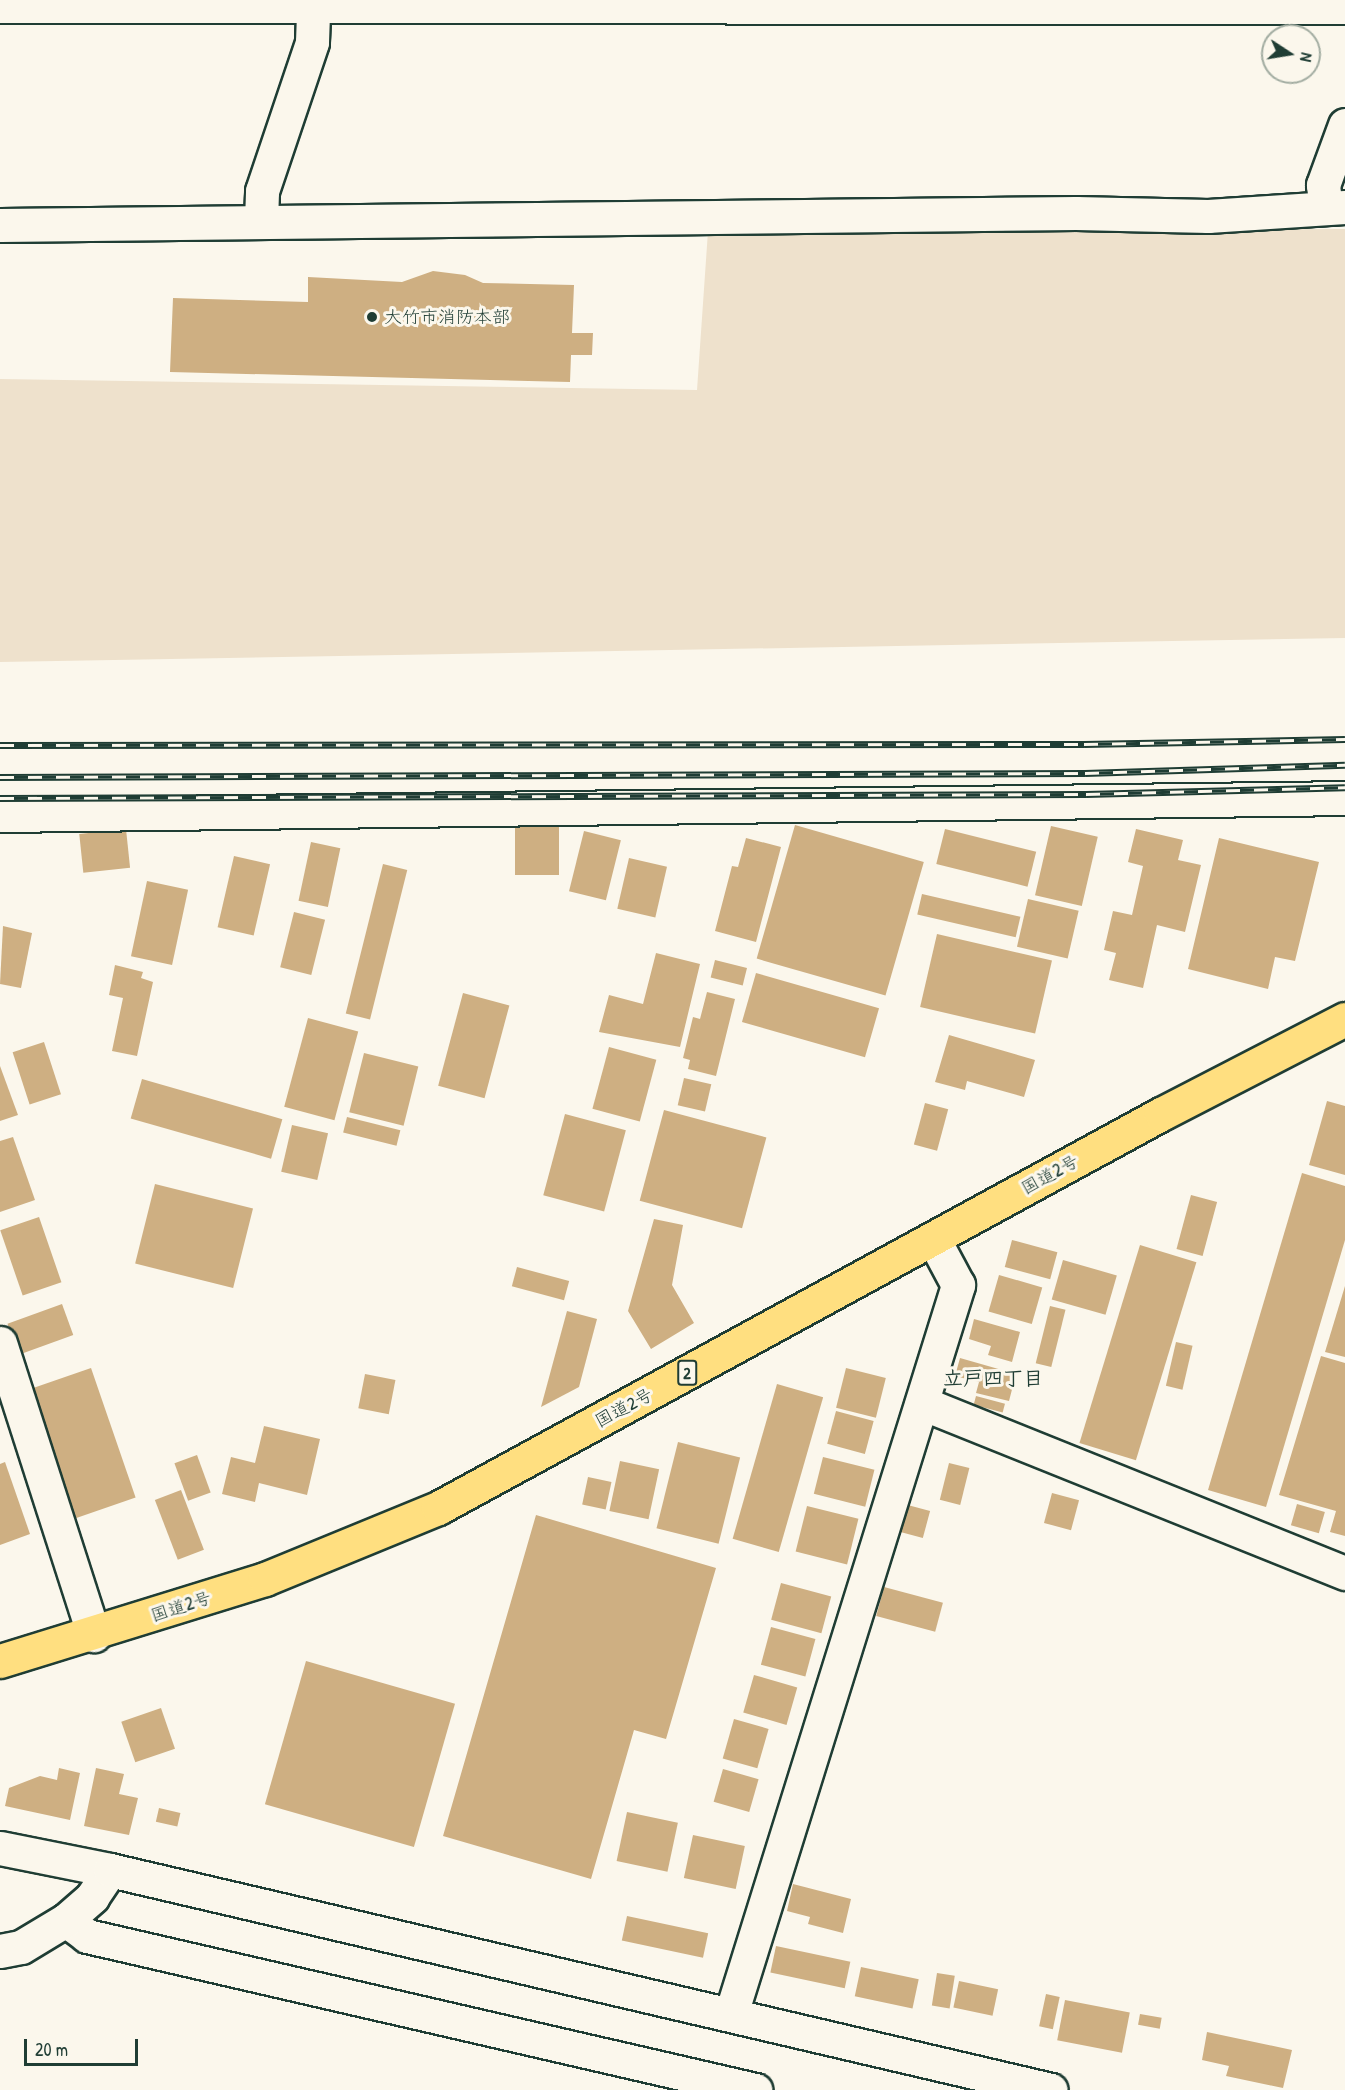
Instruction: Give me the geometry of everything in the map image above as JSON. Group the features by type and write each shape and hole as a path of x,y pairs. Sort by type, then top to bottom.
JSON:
{"highway":[{"name":"国道2号","path":"0,1661 94,1635 265,1579 438,1508 934,1240 1161,1114 1345,1019"}],"street":[{"path":"0,6 911,4 1345,7"},
{"path":"261,221 262,191 312,42 313,7"},
{"path":"0,225 1076,213 1208,216 1335,207 1323,186 1345,125"},
{"path":"0,815 1345,798"},
{"path":"731,2014 958,1285 934,1240"},
{"path":"0,1343 94,1635"},
{"path":"922,1403 1345,1573"},
{"path":"0,1848 110,1870 1051,2090"},
{"path":"0,1952 21,1947 66,1920 92,1897 110,1870"},
{"path":"66,1920 87,1936 755,2090"}],"shaded area":[{"path":"1345,229 1345,638 0,662 0,379 697,390 708,231"}],"building":[{"name":"大竹市消防本部","path":"433,271 465,275 483,283 574,285 572,333 593,333 592,355 571,355 570,382 170,372 173,298 308,302 308,277 402,282"},
{"path":"795,825 924,862 885,996 757,959"},
{"path":"1051,826 1098,837 1082,906 1035,895"},
{"path":"515,827 559,827 559,875 515,875"},
{"path":"126,829 130,868 83,873 79,834"},
{"path":"945,829 1036,852 1027,887 936,864"},
{"path":"1136,829 1183,840 1178,860 1201,865 1185,932 1157,925 1143,988 1109,980 1116,953 1104,950 1113,911 1132,915 1143,866 1128,862"},
{"path":"584,831 621,840 606,900 569,891"},
{"path":"746,838 781,847 756,942 715,931 732,866 738,867"},
{"path":"1219,838 1319,862 1295,961 1275,957 1268,989 1188,969"},
{"path":"311,842 340,848 328,907 299,901"},
{"path":"234,856 270,864 254,935 218,927"},
{"path":"629,858 667,867 655,917 617,909"},
{"path":"383,864 407,870 370,1019 346,1013"},
{"path":"147,881 188,890 172,965 131,956"},
{"path":"922,894 1020,917 1016,937 917,914"},
{"path":"1028,899 1079,911 1068,958 1017,947"},
{"path":"294,912 325,920 311,975 280,967"},
{"path":"3,926 32,933 21,988 0,984"},
{"path":"937,934 1052,961 1035,1034 920,1007"},
{"path":"656,953 700,964 680,1047 599,1032 609,995 643,1004"},
{"path":"715,960 747,968 743,985 711,977"},
{"path":"115,965 143,972 141,978 153,982 137,1056 112,1051 123,998 109,995"},
{"path":"756,973 879,1008 865,1057 742,1022"},
{"path":"707,992 735,999 716,1076 688,1069 690,1060 683,1058 693,1017 700,1019"},
{"path":"463,993 509,1005 485,1098 438,1086"},
{"path":"308,1018 358,1031 334,1120 284,1107"},
{"path":"949,1035 1035,1060 1024,1097 967,1081 965,1090 935,1082"},
{"path":"44,1042 61,1094 30,1105 13,1052"},
{"path":"609,1047 656,1060 640,1122 592,1109"},
{"path":"364,1053 418,1067 404,1126 349,1112"},
{"path":"0,1066 18,1115 0,1121"},
{"path":"684,1078 711,1084 705,1112 678,1105"},
{"path":"142,1079 282,1119 271,1159 131,1118"},
{"path":"1327,1101 1345,1106 1345,1175 1309,1165"},
{"path":"925,1103 948,1109 937,1151 914,1145"},
{"path":"664,1110 766,1137 742,1228 640,1201"},
{"path":"565,1114 626,1130 604,1211 543,1195"},
{"path":"347,1117 400,1130 396,1146 343,1133"},
{"path":"292,1125 328,1133 317,1180 281,1172"},
{"path":"13,1137 35,1200 0,1212 0,1141"},
{"path":"1302,1173 1345,1186 1345,1240 1266,1507 1208,1490"},
{"path":"155,1184 253,1208 233,1288 135,1264"},
{"path":"1191,1195 1217,1202 1203,1256 1177,1249"},
{"path":"39,1217 61,1282 23,1296 0,1230"},
{"path":"654,1219 683,1225 672,1285 694,1323 651,1349 628,1311"},
{"path":"1012,1240 1057,1252 1050,1279 1005,1267"},
{"path":"1140,1245 1196,1262 1136,1460 1079,1443"},
{"path":"1063,1260 1117,1275 1106,1315 1052,1299"},
{"path":"517,1267 569,1281 564,1300 512,1286"},
{"path":"999,1275 1042,1287 1032,1324 989,1312"},
{"path":"1345,1286 1345,1357 1325,1352"},
{"path":"62,1304 73,1335 19,1355 7,1324"},
{"path":"1050,1306 1066,1310 1051,1367 1036,1363"},
{"path":"567,1311 597,1319 579,1387 541,1407"},
{"path":"974,1319 1020,1332 1012,1362 988,1355 991,1346 969,1339"},
{"path":"1176,1342 1193,1346 1182,1390 1166,1386"},
{"path":"1321,1356 1345,1363 1345,1536 1330,1532 1336,1511 1279,1495"},
{"path":"960,1358 1016,1374 1009,1401 976,1393 979,1382 955,1376"},
{"path":"91,1368 136,1498 71,1520 27,1390"},
{"path":"846,1368 886,1378 876,1418 836,1408"},
{"path":"365,1374 395,1380 389,1414 358,1408"},
{"path":"777,1384 823,1397 779,1552 733,1539"},
{"path":"976,1396 1005,1404 1003,1412 974,1405"},
{"path":"836,1411 874,1421 865,1454 827,1444"},
{"path":"264,1426 320,1439 307,1495 259,1483 255,1502 222,1494 231,1457 255,1463"},
{"path":"678,1442 740,1457 719,1544 656,1528"},
{"path":"197,1455 211,1493 188,1501 174,1463"},
{"path":"823,1457 874,1470 865,1507 814,1494"},
{"path":"620,1461 659,1469 649,1519 609,1511"},
{"path":"5,1462 30,1534 0,1545 0,1464"},
{"path":"949,1463 969,1468 960,1505 940,1500"},
{"path":"588,1477 611,1482 606,1509 582,1504"},
{"path":"181,1490 204,1550 178,1560 155,1500"},
{"path":"1052,1493 1079,1500 1071,1530 1044,1523"},
{"path":"904,1504 930,1511 923,1538 897,1531"},
{"path":"1297,1504 1325,1512 1319,1533 1291,1525"},
{"path":"807,1506 858,1519 847,1564 796,1552"},
{"path":"536,1515 716,1568 666,1739 634,1730 591,1879 443,1836"},
{"path":"781,1583 831,1596 821,1633 771,1620"},
{"path":"884,1587 943,1603 935,1632 876,1616"},
{"path":"771,1627 815,1639 805,1677 761,1665"},
{"path":"306,1661 455,1704 414,1847 265,1804"},
{"path":"754,1675 797,1687 787,1725 743,1712"},
{"path":"161,1708 175,1749 135,1762 121,1722"},
{"path":"734,1719 769,1729 757,1768 723,1758"},
{"path":"59,1768 80,1773 70,1820 5,1806 9,1788 40,1776 57,1780"},
{"path":"96,1768 124,1774 119,1794 138,1798 129,1835 84,1826"},
{"path":"723,1769 759,1779 749,1812 714,1802"},
{"path":"159,1808 180,1813 177,1827 156,1822"},
{"path":"627,1812 678,1823 667,1872 617,1861"},
{"path":"693,1835 745,1846 736,1889 684,1878"},
{"path":"793,1884 851,1899 843,1933 808,1924 810,1917 787,1911"},
{"path":"627,1916 708,1933 703,1958 622,1940"},
{"path":"776,1946 850,1962 845,1988 770,1972"},
{"path":"861,1967 919,1979 912,2009 855,1996"},
{"path":"937,1973 955,1976 950,2008 932,2006"},
{"path":"959,1981 998,1989 993,2016 953,2007"},
{"path":"1046,1994 1060,1997 1053,2029 1039,2026"},
{"path":"1065,2000 1130,2013 1122,2053 1057,2040"},
{"path":"1140,2014 1162,2018 1160,2029 1138,2025"},
{"path":"1207,2032 1292,2050 1283,2088 1226,2076 1229,2066 1202,2060"}],"railway":[{"path":"0,745 1084,744 1345,739"},
{"path":"0,777 1085,773 1345,765"},
{"path":"0,798 1086,794 1345,787"}],"place":[{"name":"大竹市消防本部","path":"372,317"}],"district":[{"name":"立戸四丁目","path":"993,1377"}]}
